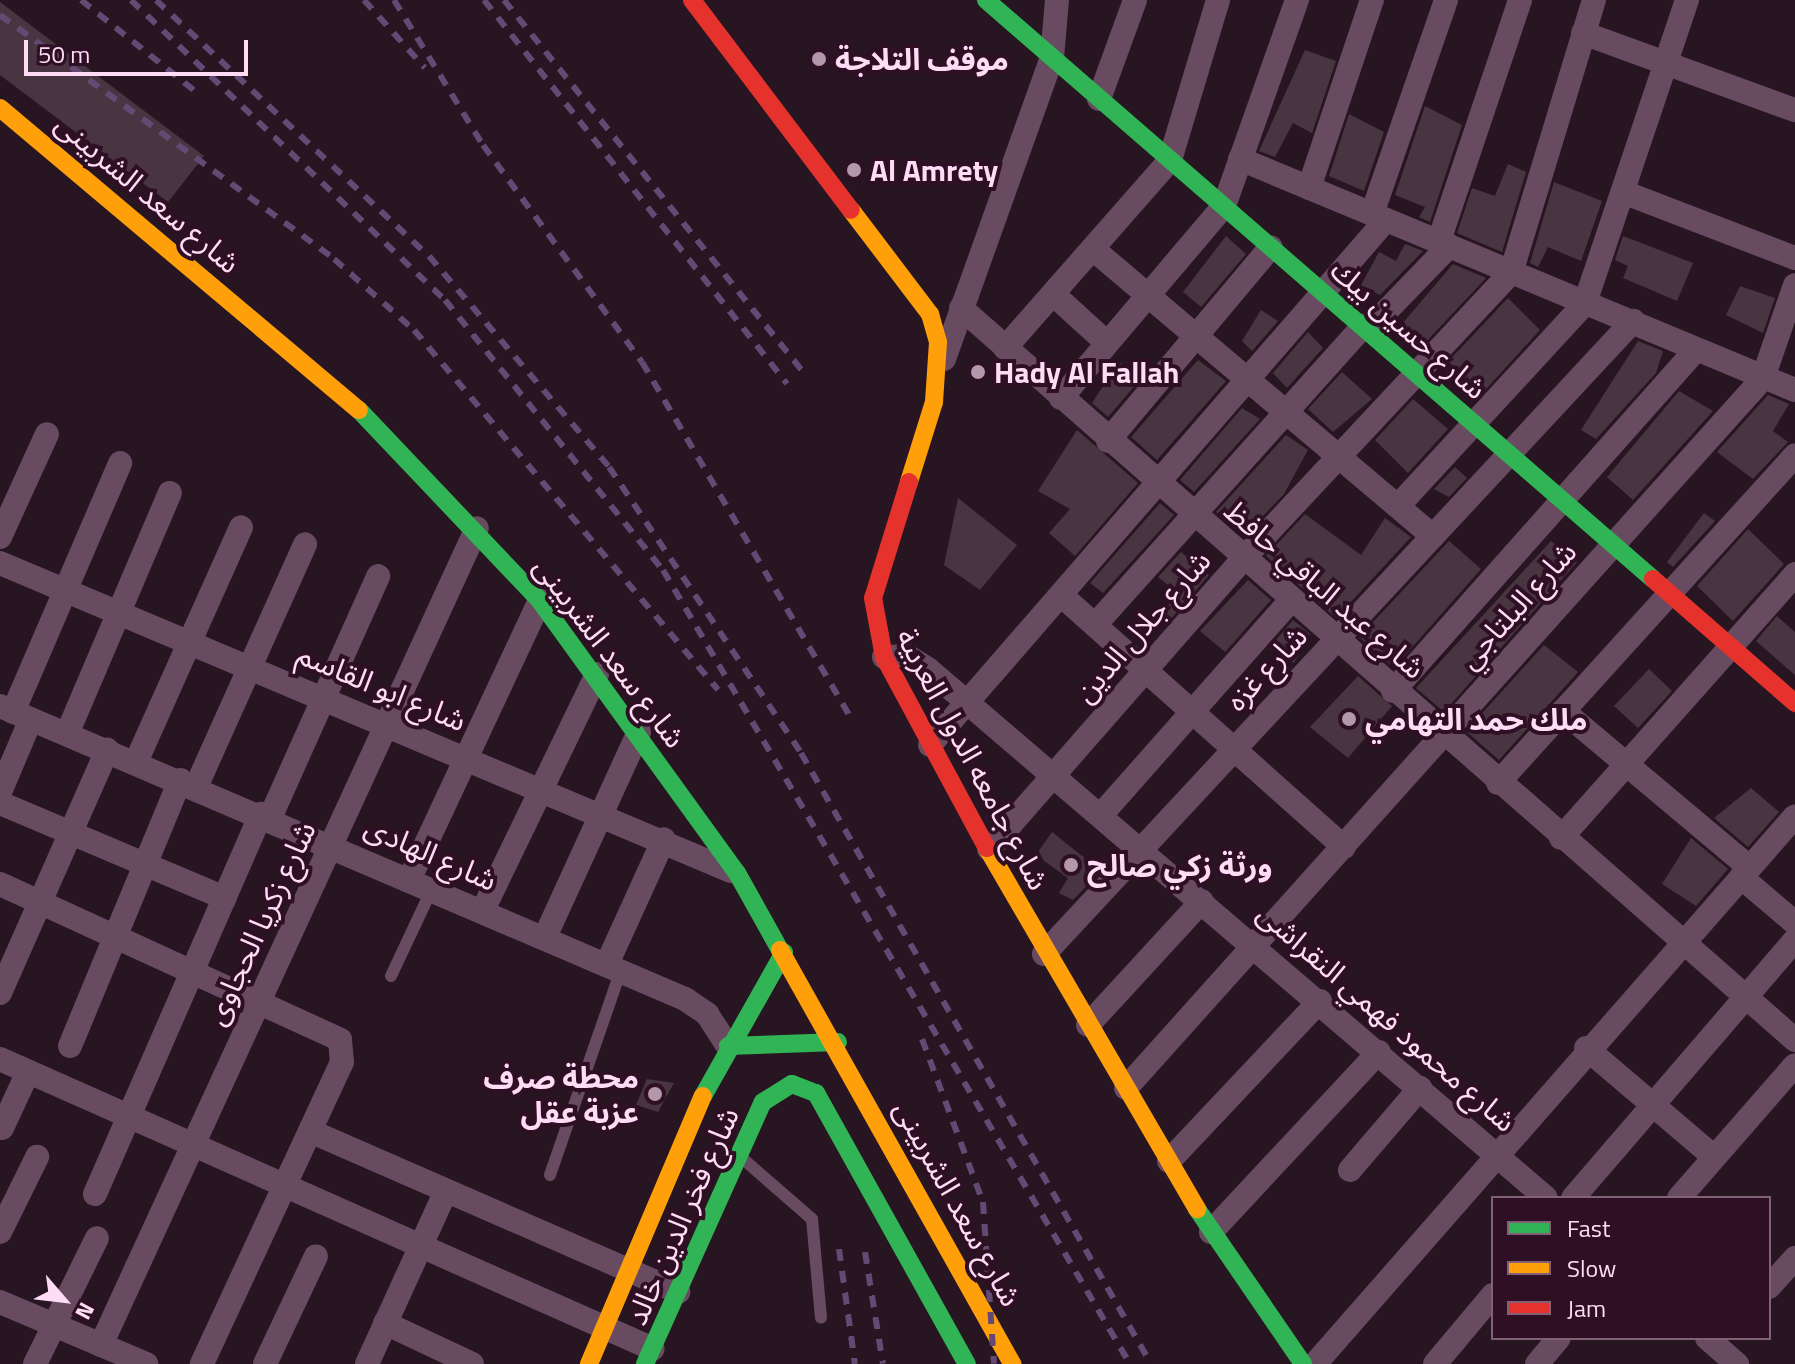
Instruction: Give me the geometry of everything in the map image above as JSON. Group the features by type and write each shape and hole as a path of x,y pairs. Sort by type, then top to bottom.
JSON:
{"main road":[{"name":"شارع جامعه الدول العربية","path":"692,0 913,287 930,314 939,372 873,598 884,657 1044,954 1211,1232 1303,1364"},
{"name":"شارع حسين بيك","path":"986,0 1795,703"},
{"name":"شارع سعد الشربينى","path":"0,108 55,147 388,435 477,528 540,601 597,674 737,873 838,1042 975,1289 1012,1364"},
{"name":"شارع فخر الدين خالد","path":"589,1364 728,1046 784,952"},
{"path":"728,1046 838,1042"},
{"name":"شارع فخر الدين خالد","path":"649,1356 763,1102 777,1089 792,1084 816,1093 938,1311"},
{"path":"967,1364 938,1311 975,1289"}],"street":[{"path":"1099,99 1135,0"},
{"path":"1061,398 1224,206 1297,0"},
{"path":"1309,188 1372,0"},
{"path":"930,745 1323,292 1378,218 1446,0"},
{"path":"1095,625 1286,411 1444,243 1520,0"},
{"path":"1511,273 1594,0"},
{"path":"1398,506 1473,421 1585,303 1687,0"},
{"path":"939,372 1052,58 1058,1"},
{"path":"1005,348 1170,160 1214,1"},
{"path":"1583,33 1795,110"},
{"path":"1240,159 1795,390"},
{"path":"1623,192 1795,258"},
{"path":"1108,441 1271,247"},
{"path":"1093,249 1433,536"},
{"name":"شارع جلال الدين","path":"989,849 1243,559 1338,455 1419,376 1511,273"},
{"path":"1763,378 1795,285"},
{"path":"1053,294 1107,343"},
{"name":"شارع عبد الباقي حافظ","path":"961,308 1335,641 1795,1040"},
{"name":"شارع غزه","path":"1044,954 1633,321"},
{"path":"1393,691 1696,350"},
{"name":"شارع البلتاجي","path":"1126,1088 1763,378"},
{"path":"0,537 47,434"},
{"path":"1498,783 1795,455"},
{"path":"0,792 15,712 120,463"},
{"path":"67,734 170,493"},
{"path":"136,762 241,527"},
{"name":"شارع زكريا الحجاوى","path":"101,1345 477,528"},
{"path":"70,1046 145,864 250,666 305,544"},
{"name":"شارع ابو القاسم","path":"0,563 664,839 737,873"},
{"path":"1561,838 1795,574"},
{"path":"95,1194 225,898 324,697 378,576"},
{"path":"1061,595 1344,847"},
{"path":"410,878 540,601"},
{"path":"1101,815 1290,601"},
{"name":"شارع محمود فهمي النقراشى","path":"884,657 918,662 968,702 1544,1196"},
{"path":"483,910 597,674"},
{"path":"1563,711 1745,872 1795,923"},
{"name":"شارع الهادى","path":"15,712 266,816 614,967 707,1014 728,1046"},
{"path":"545,937 639,732"},
{"path":"0,993 107,750"},
{"path":"0,803 225,898"},
{"path":"1315,1364 1494,1153 1795,816"},
{"path":"614,967 664,839"},
{"path":"0,884 331,1032 342,1062 202,1364"},
{"path":"1088,1025 1202,901"},
{"path":"1575,1196 1795,940"},
{"path":"1169,1161 1320,1001"},
{"path":"1586,1048 1714,1157"},
{"path":"1211,1232 1379,1052"},
{"path":"0,1059 607,1328 649,1356"},
{"path":"1681,1196 1795,1065"},
{"path":"2,1128 28,1072"},
{"path":"1350,1170 1420,1088"},
{"path":"310,1131 678,1292"},
{"path":"0,1232 37,1157"},
{"path":"367,1364 446,1191"},
{"path":"35,1364 97,1238"},
{"path":"265,1364 316,1256"},
{"path":"1771,1285 1795,1258"},
{"path":"1435,1364 1491,1297"},
{"path":"0,1302 146,1364"},
{"path":"385,1323 472,1364"},
{"path":"1537,1364 1557,1340"},
{"path":"1699,1364 1716,1341 1737,1364"}],"lane":[{"path":"391,976 432,889"},
{"path":"550,1175 614,967"},
{"path":"739,1156 812,1219 821,1318"}],"building":[{"path":"0,2 204,156 168,202 0,75"},
{"path":"1305,50 1336,61 1312,133 1293,123 1275,157 1259,151"},
{"path":"1425,106 1462,125 1430,222 1419,217 1425,207 1395,195"},
{"path":"1349,114 1384,132 1364,191 1329,176"},
{"path":"1508,164 1526,172 1502,252 1457,233 1472,188 1495,196"},
{"path":"1554,182 1602,201 1581,261 1548,247 1538,267 1530,263"},
{"path":"1226,236 1246,254 1201,307 1183,292"},
{"path":"1623,236 1693,263 1677,301 1623,278 1628,266 1615,260"},
{"path":"1405,244 1423,251 1380,295 1361,285 1379,252 1396,261"},
{"path":"1453,264 1486,278 1424,344 1402,324"},
{"path":"1740,286 1775,298 1763,333 1726,315"},
{"path":"1508,298 1540,330 1477,399 1442,368"},
{"path":"1261,310 1278,321 1252,351 1242,341"},
{"path":"1308,332 1323,348 1287,388 1273,373"},
{"path":"1638,341 1663,351 1656,373 1596,439 1581,430"},
{"path":"1198,360 1226,381 1157,460 1131,437"},
{"path":"1119,362 1143,376 1108,417 1092,403"},
{"path":"1342,372 1372,399 1333,432 1308,409"},
{"path":"1679,391 1713,411 1633,500 1607,477"},
{"path":"1768,395 1789,404 1773,431 1788,442 1753,479 1717,452"},
{"path":"1413,399 1448,429 1408,473 1375,440"},
{"path":"1242,408 1260,419 1194,492 1180,480"},
{"path":"1077,430 1138,483 1075,556 1049,533 1070,509 1038,491"},
{"path":"1286,435 1308,450 1284,494 1244,536 1216,512"},
{"path":"1455,467 1467,478 1449,497 1434,489"},
{"path":"958,498 1017,545 980,590 944,565"},
{"path":"1160,503 1174,515 1103,593 1090,583"},
{"path":"1704,513 1715,521 1673,567 1667,562"},
{"path":"1305,514 1361,555 1385,518 1411,537 1336,618 1266,556"},
{"path":"1748,529 1784,564 1733,621 1697,586"},
{"path":"1449,541 1481,569 1394,668 1359,637"},
{"path":"1551,541 1577,562 1444,712 1416,688"},
{"path":"1181,552 1209,575 1170,620 1162,613 1178,593 1158,577"},
{"path":"1248,580 1271,600 1225,652 1200,631"},
{"path":"1777,616 1795,632 1795,675 1756,641"},
{"path":"1293,620 1310,634 1294,663 1269,648"},
{"path":"1544,645 1578,672 1499,760 1466,731"},
{"path":"1649,669 1672,691 1638,728 1614,706"},
{"name":"ملك حمد التهامي","path":"1358,676 1392,706 1348,758 1310,727"},
{"path":"1751,788 1779,812 1748,847 1714,818"},
{"name":"ورثة زكي صالح","path":"1052,832 1101,871 1073,900 1059,893 1068,878 1036,855"},
{"path":"1691,838 1728,869 1696,906 1662,884"},
{"name":"محطة صرف عزبة عقل","path":"647,1079 674,1083 658,1112 636,1105"}],"railway":[{"path":"81,0 195,91"},
{"path":"131,0 445,300 663,570 1130,1364"},
{"path":"156,0 429,256 609,467 801,753 1151,1364"},
{"path":"364,0 425,68"},
{"path":"394,0 483,145 642,362 853,721"},
{"path":"484,0 787,384"},
{"path":"504,0 803,372"},
{"path":"0,15 334,259 414,330 718,690"},
{"path":"922,1039 983,1202 994,1364"},
{"path":"839,1249 855,1364"},
{"path":"865,1252 883,1364"}],"traffic: fast":[{"path":"986,0 1653,579"},
{"path":"359,410 540,601 737,873 780,950"},
{"path":"703,1096 784,952"},
{"path":"728,1046 838,1042"},
{"path":"645,1364 763,1102 792,1084 816,1093 967,1364"},
{"path":"1197,1209 1303,1364"}],"traffic: slow":[{"path":"0,108 359,410"},
{"path":"851,210 930,314 938,342 934,402 909,482"},
{"path":"987,848 1197,1209"},
{"path":"780,950 1012,1364"},
{"path":"589,1364 703,1096"}],"traffic: jam":[{"path":"692,0 851,210"},
{"path":"909,482 873,598 884,657 987,848"},
{"path":"1653,579 1795,703"}],"place":[{"name":"موقف التلاجة","path":"819,59"},
{"name":"Al Amrety","path":"854,170"},
{"name":"Hady Al Fallah","path":"978,372"},
{"name":"ملك حمد التهامي","path":"1349,719"},
{"name":"ورثة زكي صالح","path":"1071,865"},
{"name":"محطة صرف عزبة عقل","path":"655,1094"}]}
